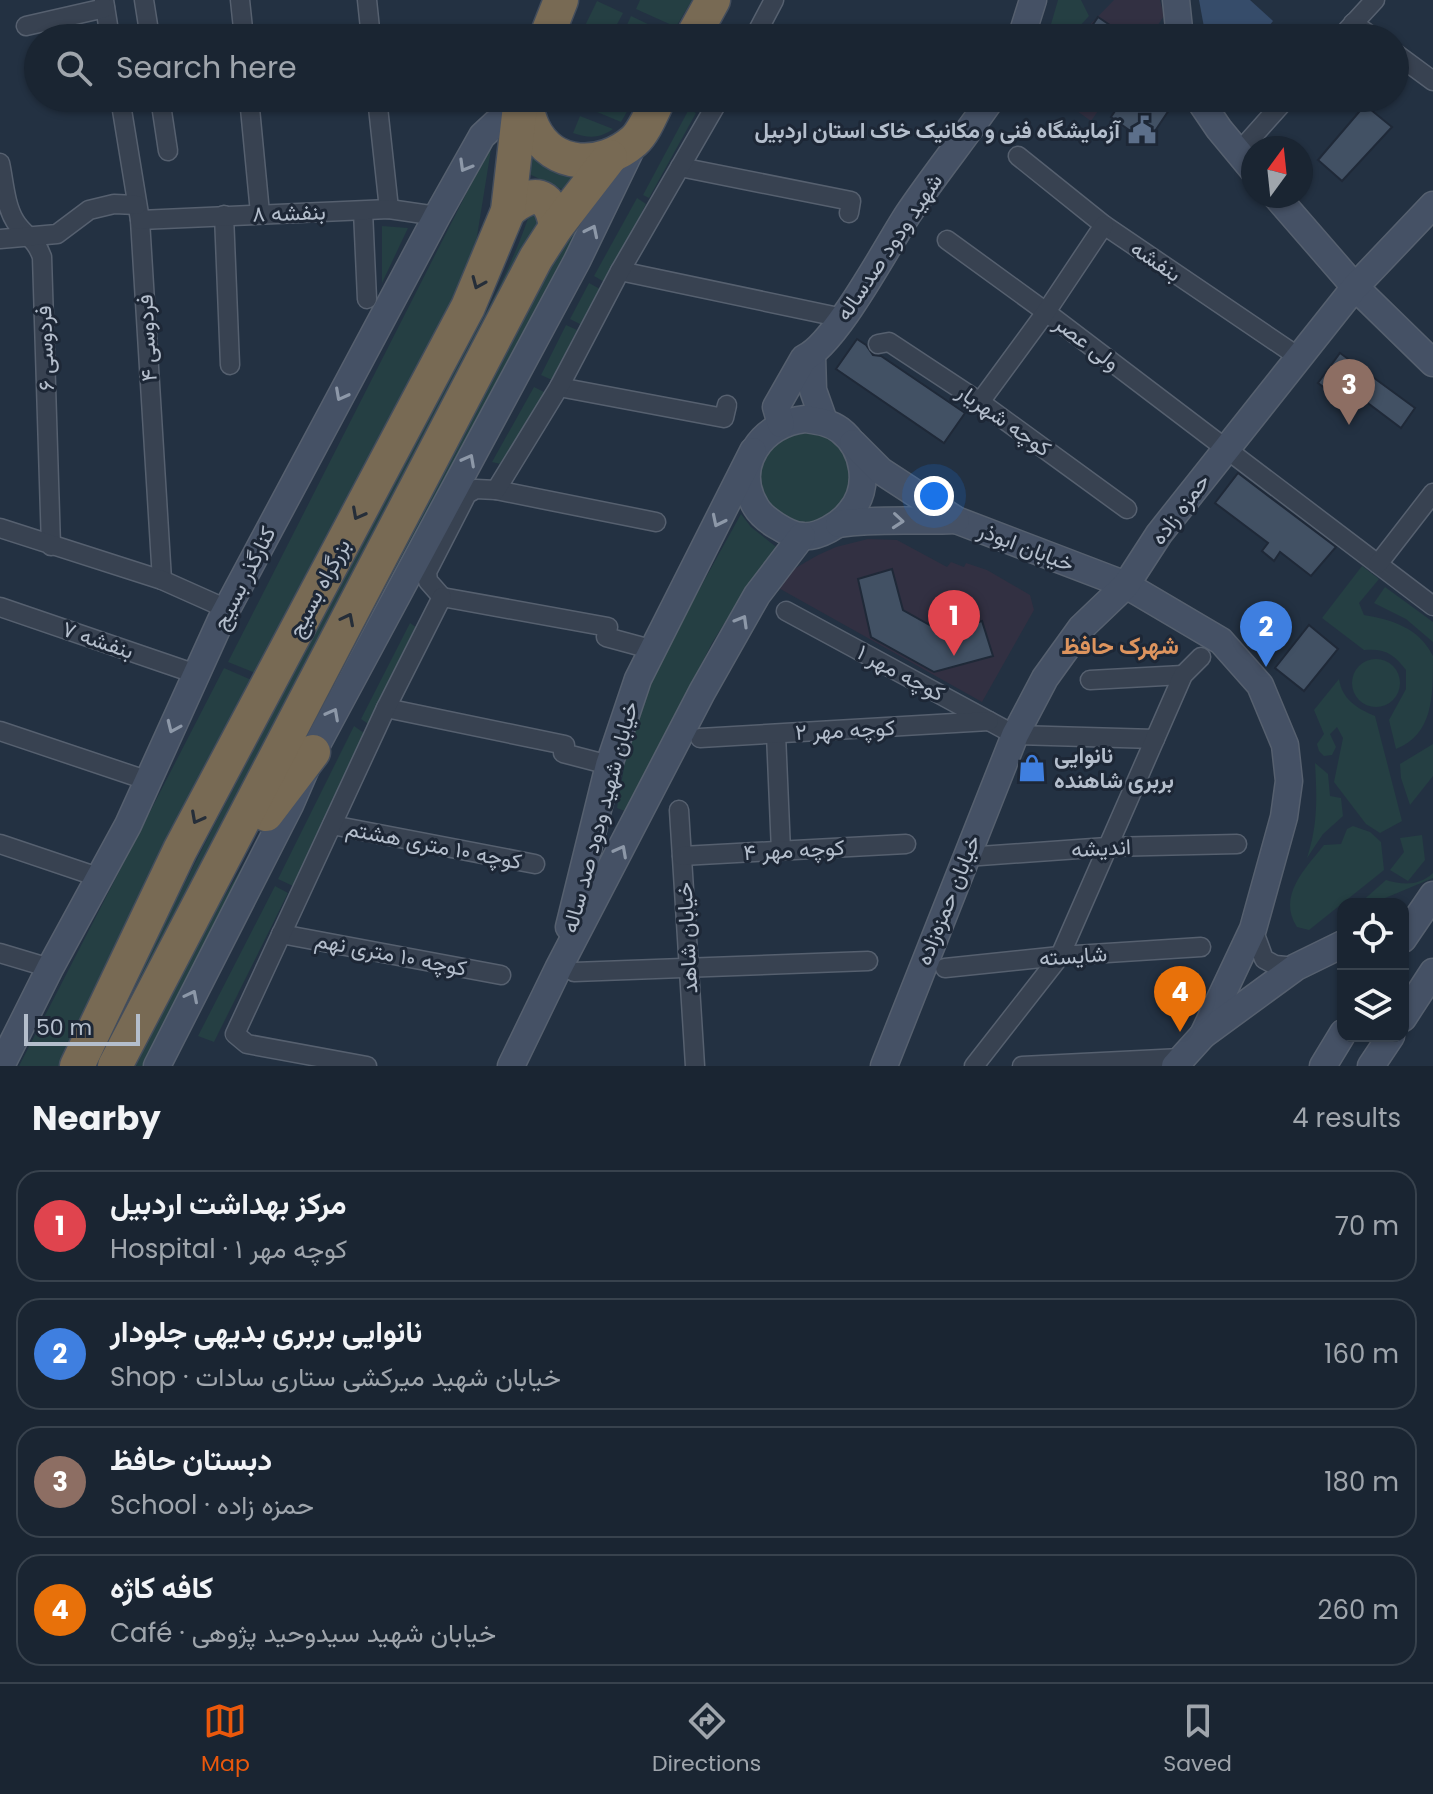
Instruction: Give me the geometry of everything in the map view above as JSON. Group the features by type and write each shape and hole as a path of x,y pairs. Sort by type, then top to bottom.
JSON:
{"highway":[{"path":"552,24 561,0"},
{"path":"700,24 713,0"},
{"name":"بزرگراه بسیج","path":"77,1066 180,850 468,307 508,211 520,112"},
{"path":"524,112 534,129 563,158 586,162 623,148"},
{"name":"بزرگراه بسیج","path":"116,1063 536,258 556,227 623,148 649,112"},
{"path":"508,211 520,201 530,198 546,201 552,206 556,227"},
{"path":"116,1063 276,798 313,752"}],"street":[{"path":"144,0 148,24"},
{"path":"240,0 243,24"},
{"path":"367,0 370,24"},
{"path":"761,24 774,0"},
{"path":"1025,24 1033,0"},
{"path":"1176,0 1179,24"},
{"path":"1353,23 1375,0"},
{"path":"33,24 105,4 108,24"},
{"path":"1409,63 1433,81"},
{"name":"فردوسی ۴","path":"122,112 139,212 162,580"},
{"path":"162,112 168,151"},
{"path":"250,112 260,213"},
{"path":"379,112 389,209"},
{"name":"کنارگذر بسیج","path":"1,1066 149,781 227,609 437,216 482,136 512,112"},
{"path":"496,490 559,387 620,271 712,112"},
{"name":"شهید ودود صدساله","path":"781,424 776,407 804,358 812,355 843,318 909,213 982,112"},
{"path":"1209,112 1241,154"},
{"path":"1262,136 1278,112"},
{"path":"157,1066 290,805 313,752 577,261 623,148"},
{"name":"بنفشه","path":"1018,156 1104,225 1300,358"},
{"name":"فردوسی ۶","path":"0,163 10,213 16,224 38,245 42,257 51,546"},
{"path":"680,167 851,201 849,213"},
{"name":"بنفشه ۸","path":"0,239 29,234 57,234 89,210 114,204 139,212 224,215 389,209 437,216"},
{"name":"حمزه زاده","path":"1015,735 1045,678 1081,628 1126,585 1159,534 1355,287 1433,205"},
{"path":"1286,208 1355,287 1433,363"},
{"path":"363,211 367,299"},
{"path":"224,215 230,365"},
{"path":"980,402 1046,312 1104,225"},
{"name":"ولی عصر","path":"947,240 1433,606"},
{"path":"620,271 843,318"},
{"name":"کوچه شهریار","path":"878,344 889,342 980,402 1127,509"},
{"path":"812,355 813,390 824,421"},
{"path":"559,387 724,418 727,405"},
{"path":"839,524 852,511 860,495 863,478 861,460 853,443 840,430 824,421 805,419 781,424 768,432 753,451 747,470 749,490 757,508 770,523 802,536 862,520 956,520"},
{"name":"خیابان ابوذر","path":"853,443 881,471 956,520 1126,585 1221,641 1260,685 1285,745 1289,781 1284,817 1253,929 1203,1035"},
{"name":"خیابان شهید ودود صد ساله","path":"566,971 609,765 638,679 753,451"},
{"path":"654,650 606,637 608,627 442,597 428,581 427,572 467,494 476,489 496,490 656,522"},
{"path":"1378,564 1433,493"},
{"path":"0,528 162,580 227,609"},
{"name":"خیابان شهید ودود صد ساله","path":"511,1066 566,971 702,692 757,595 802,536"},
{"path":"367,1066 324,1062 247,1044 235,1034 386,708 442,597"},
{"name":"بنفشه ۷","path":"0,607 196,674"},
{"name":"کوچه مهر ۱","path":"786,611 1015,735"},
{"path":"974,1066 1060,956 1183,675 1201,657"},
{"path":"1090,680 1183,675"},
{"path":"386,708 565,745 563,753 609,765"},
{"name":"کوچه مهر ۲","path":"700,738 989,721"},
{"path":"0,731 149,781"},
{"path":"776,734 781,851"},
{"path":"1015,735 1155,739"},
{"name":"خیابان حمزه‌زاده","path":"884,1066 1015,735"},
{"name":"خیابان شاهد","path":"679,810 695,1066"},
{"name":"کوچه ۱۰ متری هشتم","path":"332,825 535,864"},
{"path":"0,844 98,877"},
{"name":"کوچه مهر ۴","path":"682,856 906,844"},
{"name":"اندیشه","path":"966,857 1107,847 1237,844"},
{"path":"1409,930 1424,906"},
{"path":"1253,929 1264,959 1275,965 1296,967"},
{"name":"کوچه ۱۰ متری نهم","path":"281,934 501,975"},
{"name":"شایسته","path":"945,968 1060,956 1201,947"},
{"path":"1022,1066 1178,1062 1203,1035 1296,967 1337,947"},
{"path":"0,953 50,968"},
{"path":"566,971 868,961"},
{"path":"1409,1009 1433,972"},
{"path":"1323,1066 1338,1042"},
{"path":"1371,1066 1387,1042"}],"shaded area":[{"path":"1114,0 1160,0 1164,16 1159,24 1091,24"},
{"path":"1078,112 1097,112 1091,121"},
{"path":"868,539 897,540 947,567 951,562 964,567 966,563 987,570 1030,595 1034,610 982,702 775,586 792,570 818,555"}],"green space":[{"path":"640,0 692,0 678,24 669,24 636,9"},
{"path":"1058,0 1081,0 1089,16 1082,24 1051,24"},
{"path":"597,1 623,13 617,24 586,24"},
{"path":"631,16 648,24 627,24"},
{"path":"597,112 627,112 621,122"},
{"path":"687,112 696,113 649,198 643,195"},
{"path":"580,116 613,129 593,137 573,133"},
{"path":"492,143 471,274 263,676 228,662"},
{"path":"533,148 586,178 568,192 529,174"},
{"path":"637,198 646,204 606,283 594,276"},
{"path":"531,209 547,216 105,1066 97,1066 213,828 494,296 521,239"},
{"path":"583,215 574,242 294,761 542,268"},
{"path":"382,226 408,228 382,283"},
{"path":"589,283 600,289 582,325 570,319"},
{"path":"566,325 577,330 552,380 541,375"},
{"path":"534,387 546,393 505,465 492,462"},
{"path":"805,431 823,434 838,444 848,459 851,477 848,495 838,510 823,520 805,523 787,520 772,510 762,495 759,477 762,459 772,444 787,434"},
{"path":"741,514 751,527 780,550 754,576 712,643 627,812 617,808 631,727 663,655"},
{"path":"1362,566 1379,579 1359,603 1364,615 1413,632 1433,656 1431,700 1424,724 1417,734 1396,749 1389,720 1406,689 1406,670 1388,653 1364,650 1322,618"},
{"path":"1385,587 1433,622 1433,642 1406,619 1374,603"},
{"path":"410,623 420,630 370,725 361,719"},
{"path":"1376,659 1393,666 1400,683 1393,700 1376,707 1359,700 1352,683 1359,666"},
{"path":"224,668 258,683 63,1066 19,1066"},
{"path":"1339,679 1343,692 1351,702 1375,716 1402,821 1380,833 1366,824 1334,782 1343,738 1337,727 1330,734 1336,747 1332,755 1324,756 1317,744 1324,734 1314,710"},
{"path":"354,726 364,733 293,886 278,879"},
{"path":"1433,744 1433,776 1410,805 1400,764"},
{"path":"1315,763 1328,774 1330,796 1341,798 1343,816 1323,834 1307,858 1316,811"},
{"path":"288,790 148,1066 132,1066 193,949"},
{"path":"1353,826 1370,832 1381,842 1384,870 1349,898 1337,898 1337,908 1309,930 1297,927 1290,904 1296,883 1324,845 1341,844 1347,829"},
{"path":"1422,835 1425,860 1408,881 1390,870 1404,852 1400,838"},
{"path":"1433,873 1433,878 1385,898 1366,898 1386,880 1411,883"},
{"path":"275,886 288,893 214,1042 198,1036"}],"water":[{"path":"1199,0 1250,0 1273,21 1271,24 1203,24"}],"building":[{"path":"1098,17 1108,24 1093,24"},
{"path":"1114,112 1168,112 1147,143 1111,117"},
{"path":"1359,112 1374,112 1392,127 1342,181 1318,160"},
{"path":"857,339 873,355 881,356 965,413 944,443 836,369"},
{"path":"1340,353 1415,408 1401,428 1353,392 1345,403 1318,383"},
{"path":"1238,473 1336,547 1311,576 1280,552 1274,561 1262,551 1268,543 1215,503"},
{"path":"892,569 903,610 942,632 982,621 993,656 934,672 871,637 858,579"},
{"path":"1309,625 1338,649 1304,691 1275,668"}],"place":[{"name":"آزمایشگاه فنی و مکانیک خاک استان اردبیل","path":"1142,130"},
{"name":"دبستان حافظ","path":"1349,425"},
{"name":"مرکز بهداشت اردبیل","path":"954,656"},
{"name":"نانوایی بربری بدیهی جلودار","path":"1266,667"},
{"name":"نانوایی بربری شاهنده","path":"1032,768"},
{"name":"کافه کاژه","path":"1180,1032"}],"district":[{"name":"شهرک حافظ","path":"1120,645"}]}
